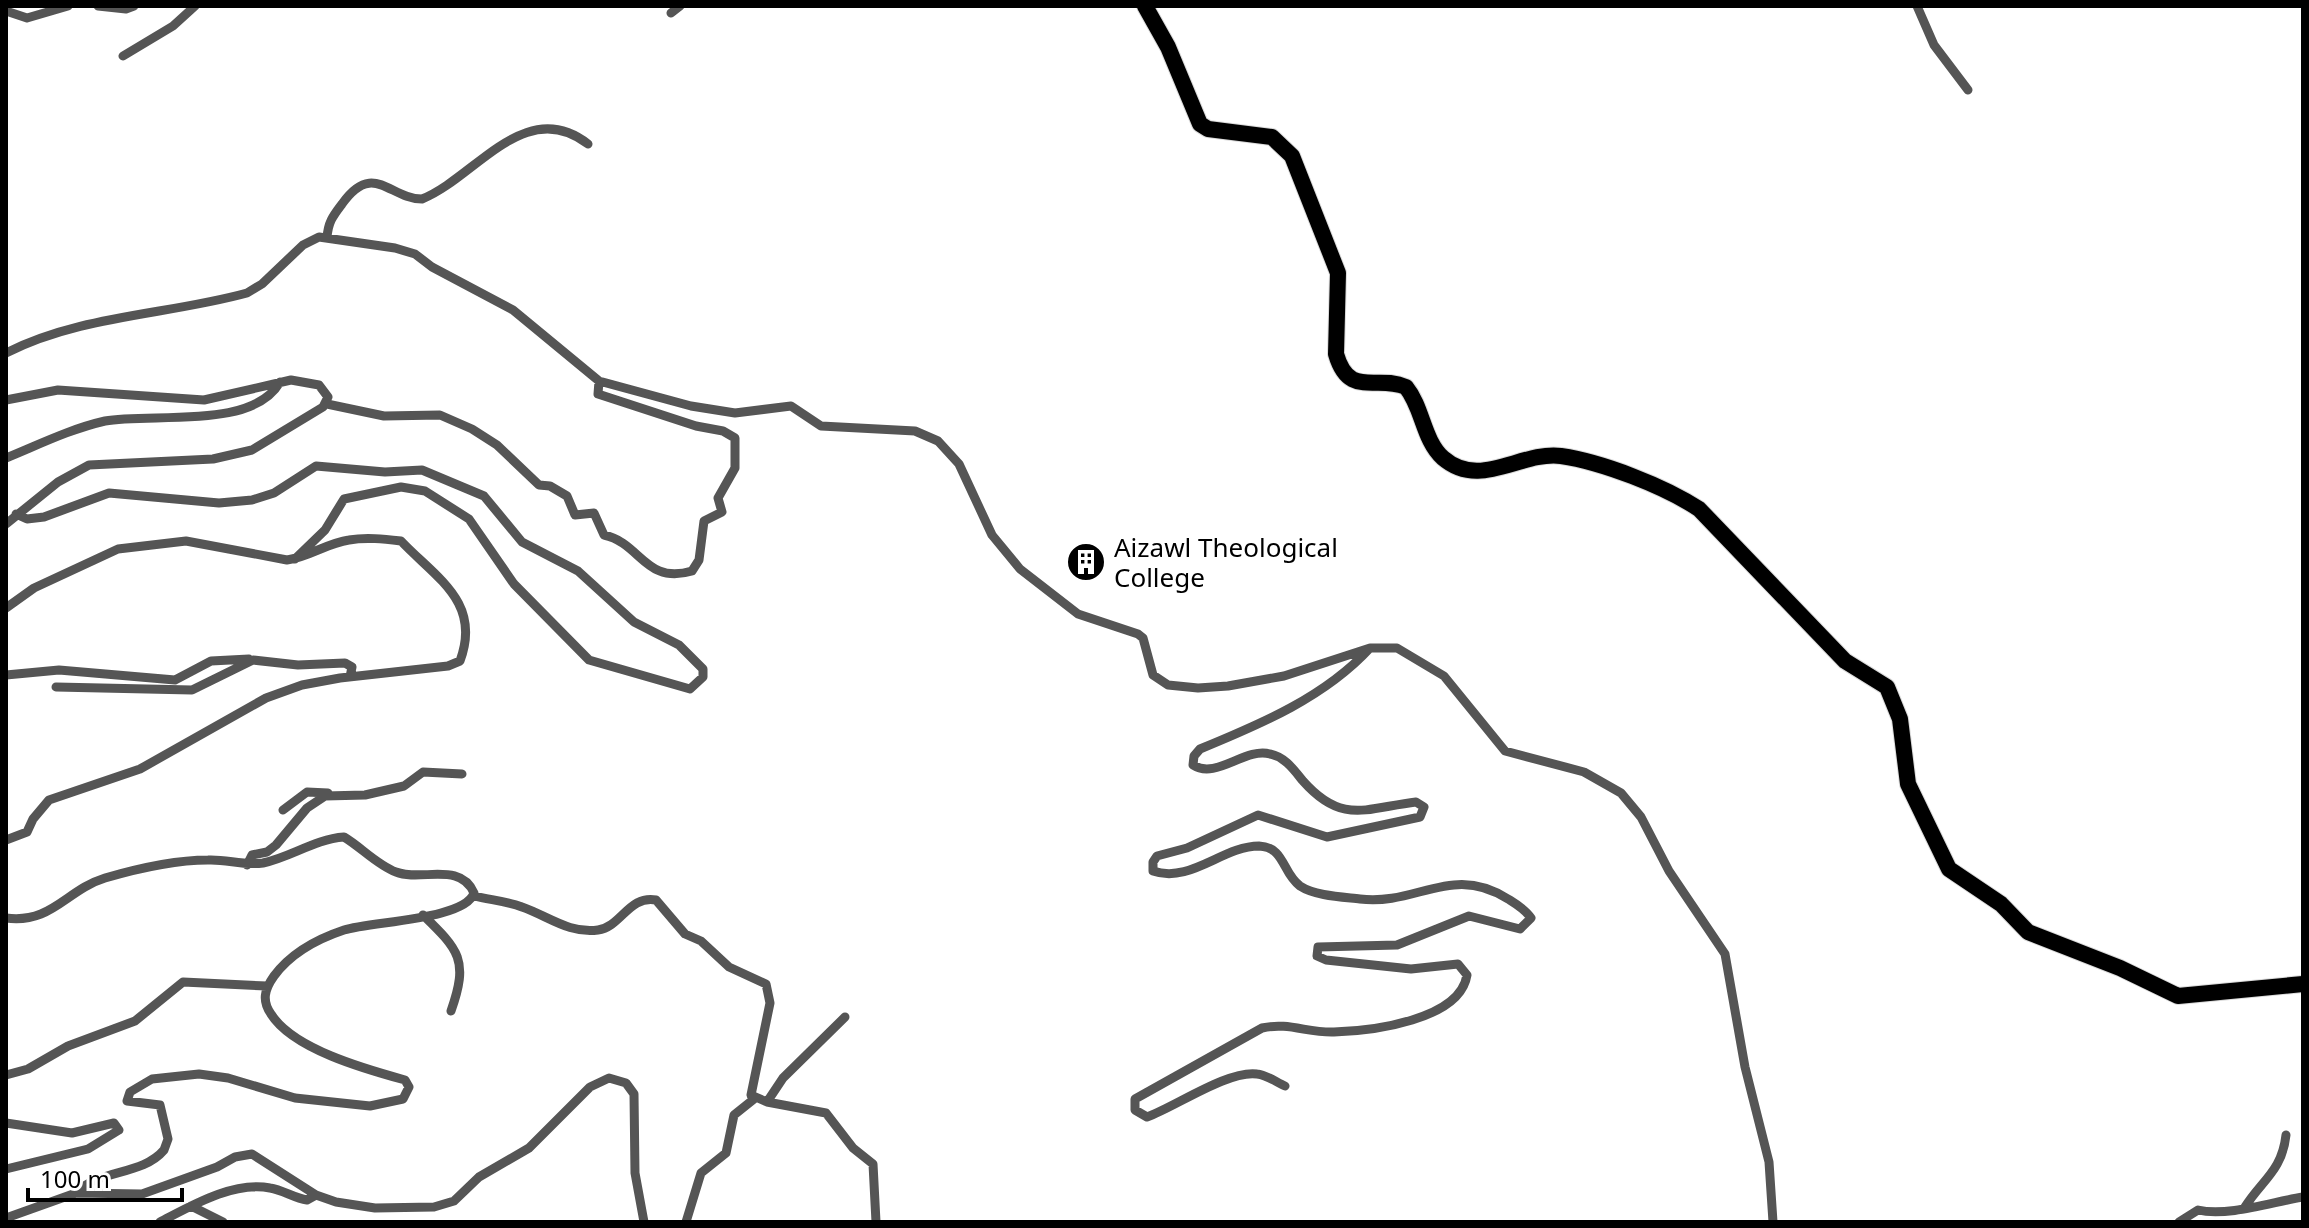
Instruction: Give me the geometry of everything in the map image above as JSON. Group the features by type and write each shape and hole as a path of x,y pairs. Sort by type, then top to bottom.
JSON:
{"highway":[{"path":"1145,6 1168,47 1200,124 1208,129 1272,137 1292,156 1338,273 1336,354 1339,365 1355,380 1406,387 1414,397 1435,448 1444,458 1457,467 1488,472 1543,456 1559,456 1646,483 1699,509 1845,661 1887,687 1900,719 1908,784 1949,869 2001,904 2035,936 2120,968 2178,996 2212,995 2274,984 2303,984"}],"street":[{"path":"6,11 27,18 68,6"},
{"path":"98,6 126,9 134,6"},
{"path":"123,56 173,26 195,6"},
{"path":"671,13 680,6"},
{"path":"1917,6 1934,45 1968,90"},
{"path":"327,238 327,223 349,194 360,186 385,185 422,199 518,136 554,128 576,135 588,144"},
{"path":"6,353 22,345 123,315 247,293 262,284 303,245 327,238 415,254 479,294 513,310 599,381 691,406 747,413 791,406 821,426 852,430 904,429 938,441 959,464 992,535 1020,569 1078,614 1138,634 1143,638 1153,675 1168,685 1198,688 1284,676 1370,648 1397,648 1435,669 1505,751 1584,772 1621,793 1641,817 1669,871 1713,931 1730,968 1745,1067 1769,1162 1773,1222"},
{"path":"6,524 58,482 89,465 213,459 252,450 327,404 384,416 440,415 472,429 497,445 527,477 562,492 575,515 594,513 604,535 621,540 652,570 681,575 692,571 699,560 704,521 722,512 718,498 735,468 735,438 723,431 696,426 598,394 599,381"},
{"path":"6,400 58,390 204,400 280,382 319,385 327,394 327,404"},
{"path":"6,458 82,427 108,421 219,415 259,399 273,391 280,382"},
{"path":"16,514 27,519 44,517 109,493 219,503 252,500 274,493 316,466 385,472 422,470 484,496 522,542 578,571 634,622 687,651 703,669 703,677 690,689 589,660 514,584 469,519 425,491 401,487 344,499 325,530 295,559"},
{"path":"6,608 34,588 118,549 186,541 295,559 346,540 401,541 434,572 463,608 466,640 460,661 437,669 302,685 266,698 140,769 97,787 49,800 33,819 27,832 6,840"},
{"path":"1285,1086 1264,1075 1250,1073 1197,1092 1147,1117 1135,1110 1135,1099 1262,1028 1281,1023 1333,1032 1421,1019 1445,1005 1465,985 1467,975 1458,964 1411,969 1326,960 1317,956 1318,947 1397,945 1469,916 1520,929 1531,918 1490,888 1476,883 1464,882 1363,900 1315,891 1293,880 1277,852 1261,846 1235,850 1216,861 1172,873 1153,871 1157,856 1187,848 1258,815 1327,837 1420,817 1424,807 1416,802 1373,810 1329,806 1285,761 1268,753 1206,770 1193,765 1194,756 1200,749 1290,708 1351,668 1370,648"},
{"path":"6,675 59,670 175,680 218,659 298,665 345,663 352,667 350,677"},
{"path":"56,687 192,690 253,660"},
{"path":"283,810 307,792 365,795 404,786 423,772 462,774"},
{"path":"247,865 252,855 267,852 283,838 311,804 335,795"},
{"path":"6,918 35,919 82,888 125,873 208,860 247,865 287,856 329,838 344,837 388,869 409,877 454,875 470,885 474,896"},
{"path":"6,1218 76,1193 87,1184 128,1171 164,1150 168,1139 160,1105 127,1101 130,1092 152,1079 215,1075 279,1095 370,1106 396,1102 407,1095 409,1087 405,1080 332,1056 277,1025 265,1007 267,986 279,968 307,945 344,930 462,908 474,896"},
{"path":"474,896 508,902 568,927 592,930 606,928 635,903 648,899 658,901 682,932 701,941 729,967 762,981 769,988 770,1003 751,1091 754,1099"},
{"path":"423,915 454,945 460,960 460,985 451,1011"},
{"path":"6,1075 28,1069 68,1046 135,1021 183,982 267,986"},
{"path":"767,1102 783,1078 845,1017"},
{"path":"76,1193 142,1194 217,1167 235,1157 252,1154 316,1195 375,1208 434,1207 454,1201 479,1177 529,1148 590,1087 609,1078 626,1083 634,1094 635,1173 644,1222"},
{"path":"754,1099 826,1113 853,1148 870,1160 876,1222"},
{"path":"686,1222 701,1173 726,1153 734,1115 754,1099"},
{"path":"6,1123 72,1133 114,1123 119,1130 88,1149 6,1169"},
{"path":"2245,1207 2258,1187 2269,1181 2282,1155 2286,1135"},
{"path":"160,1222 191,1206 261,1187 299,1199 316,1195"},
{"path":"2179,1222 2198,1210 2220,1214 2303,1197"},
{"path":"191,1206 223,1222"}],"place":[{"name":"Aizawl Theological College","path":"1086,562"}]}
